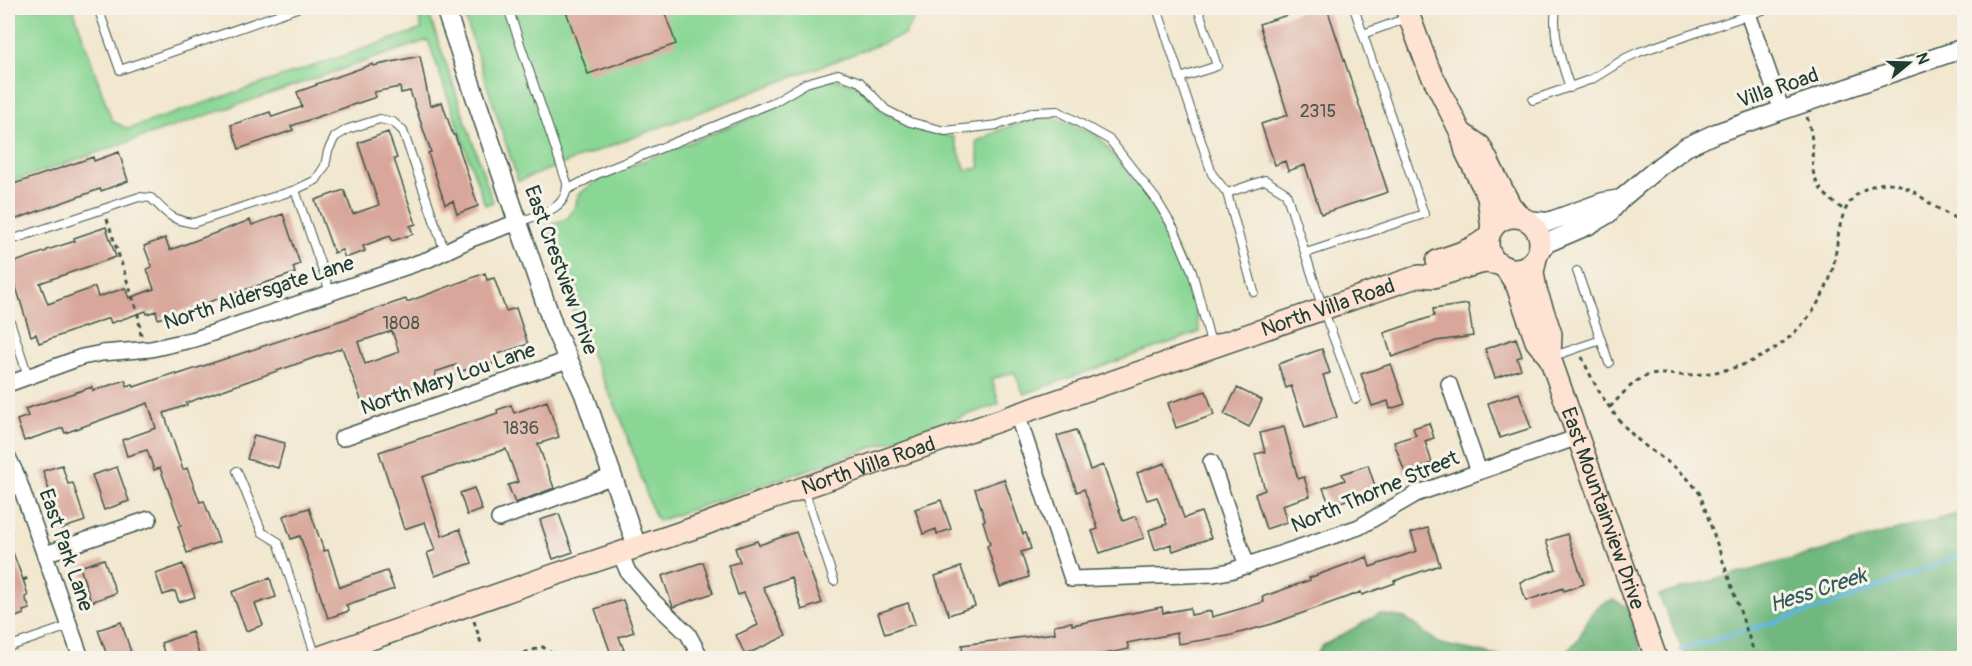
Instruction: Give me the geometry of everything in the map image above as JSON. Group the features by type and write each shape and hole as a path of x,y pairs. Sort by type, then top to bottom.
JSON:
{"main road":[{"path":"1407,12 1428,67 1461,133 1466,152 1488,197 1490,252 1502,265 1514,269 1522,268 1538,254 1540,241 1538,233 1534,226 1523,219 1510,205 1480,147 1461,133"},
{"path":"1491,233 1503,219 1523,219"},
{"name":"North Villa Road","path":"1419,276 1430,263 1470,250 1491,233"},
{"name":"East Mountainview Drive","path":"1538,254 1533,272 1536,290 1551,334 1550,358"},
{"name":"North Villa Road","path":"317,658 1419,276 1434,277 1486,262 1502,265"},
{"name":"East Mountainview Drive","path":"1502,265 1517,286 1536,341 1550,358 1656,658"}],"street":[{"name":"East Crestview Drive","path":"446,8 554,328 584,394 613,476 629,550"},
{"path":"1747,11 1782,111"},
{"name":"Villa Road","path":"1538,254 1557,238 1589,225 1608,214 1621,199 1686,147 1716,133 1965,48"},
{"name":"Villa Road","path":"1523,219 1548,222 1603,202 1621,199"},
{"name":"North Aldersgate Lane","path":"8,384 102,352 151,349 195,339 445,252 471,239 518,222"},
{"name":"North Mary Lou Lane","path":"342,438 568,360"},
{"path":"1449,384 1479,472"},
{"name":"North Thorne Street","path":"1017,414 1072,579 1214,574 1247,566 1359,527 1416,494 1578,437"},
{"name":"East Park Lane","path":"8,457 17,476 81,658"},
{"path":"1211,462 1247,566"},
{"path":"499,519 613,476"},
{"path":"45,554 149,519"},
{"path":"629,550 628,572 653,601 688,634 701,658"}],"lane":[{"path":"98,8 120,70 297,8"},
{"path":"508,8 567,183 566,197 556,207 518,222"},
{"path":"1157,8 1212,174 1227,193 1254,292"},
{"path":"1180,78 1217,66 1198,8"},
{"path":"1306,253 1424,214 1354,8"},
{"path":"1556,8 1555,36 1570,87"},
{"path":"1533,100 1592,79 1639,52 1747,11 1769,8"},
{"path":"1363,34 1407,12"},
{"path":"567,190 597,174 774,102 806,82 838,74 860,82 886,110 910,122 945,132 998,124 1034,112 1058,111 1110,140 1156,199 1174,229 1192,271 1212,347"},
{"path":"8,241 139,197 151,198 178,221 193,223 295,190 316,180 326,166 328,151 335,137 348,129 380,119 393,122 403,131 445,252"},
{"path":"1227,193 1265,180 1286,193 1323,309 1356,399"},
{"path":"295,190 330,292"},
{"path":"1578,271 1609,363"},
{"path":"8,315 28,376"},
{"path":"1550,358 1601,340"},
{"path":"237,471 262,532 278,542 317,658"},
{"path":"803,488 834,581"},
{"path":"8,647 69,626"}],"path":[{"path":"1803,104 1812,133 1812,164 1815,180 1829,200 1844,210"},
{"path":"1610,407 1636,382 1645,377 1726,371 1762,358 1795,332 1814,308 1830,277 1844,210 1865,189 1887,183 1901,185 1927,199 1942,211 1965,221"},
{"path":"103,209 138,314 141,337"},
{"path":"1578,348 1593,383 1628,429 1643,444 1678,468 1700,494 1707,508 1756,658"},
{"path":"8,533 15,531"},
{"path":"23,580 31,578"},
{"path":"474,621 482,646"},
{"path":"507,658 543,647 554,658"}],"green space":[{"path":"8,8 73,8 112,121 128,129 422,29 416,8 427,8 493,202 485,205 428,40 8,183"},
{"path":"462,8 921,8 904,35 518,181"},
{"path":"833,79 857,84 886,114 929,132 953,137 966,170 980,168 976,142 1002,129 1047,115 1096,134 1144,191 1187,270 1200,332 1024,394 1014,372 992,379 999,404 658,521 651,507 622,421 579,328 545,227 568,218 576,205 578,195 600,178 776,108 808,86"},
{"path":"1964,512 1964,658 1686,658 1659,595"},
{"path":"1614,600 1627,607 1644,658 1551,658 1566,651 1575,643 1591,614 1597,608"},
{"path":"1379,614 1405,618 1440,644 1509,658 1314,658 1322,646"}],"building":[{"path":"565,8 663,8 676,44 588,74"},
{"path":"1310,8 1327,8 1388,192 1321,214 1305,165 1288,171 1285,161 1275,165 1261,124 1288,115 1259,24"},
{"path":"420,56 430,106 442,102 478,206 457,214 453,201 445,204 428,153 431,152 410,91 401,93 400,87 374,92 376,97 291,126 293,130 239,149 231,125 270,112 272,117 302,107 297,92 316,84 373,64 373,66"},
{"path":"388,132 397,158 394,159 416,224 410,226 413,234 392,241 390,236 363,246 365,251 345,258 342,250 334,253 315,200 344,190 353,214 379,205 358,143"},
{"path":"119,152 128,181 8,222 8,186 93,157 94,161"},
{"path":"283,214 300,264 293,267 295,273 158,319 156,311 147,314 146,311 111,323 109,318 39,343 36,334 31,336 9,264 75,241 74,238 106,227 116,257 40,283 48,304 95,287 98,297 125,288 129,298 154,289 147,269 152,267 144,246 165,238 170,250 250,220 252,225"},
{"path":"485,273 487,280 494,278 506,311 516,308 528,344 495,355 497,362 459,372 456,365 435,372 437,379 363,405 342,348 186,403 187,405 164,413 183,470 187,468 200,502 204,501 219,542 187,553 178,526 181,525 160,468 154,470 147,450 127,456 122,440 156,428 148,403 65,433 63,428 24,441 17,420 28,416 25,409 92,387 93,391 125,380 127,386 133,384 134,387 406,299 407,302","holes":["392,331 399,352 365,364 358,342"]},
{"path":"1468,304 1473,336 1436,341 1392,357 1384,333 1434,316 1433,309"},
{"path":"1516,338 1522,356 1517,358 1521,369 1495,378 1485,349"},
{"path":"1322,349 1330,373 1323,375 1337,417 1305,428 1291,386 1286,388 1278,364"},
{"path":"1391,364 1405,404 1390,409 1388,401 1372,406 1361,374"},
{"path":"1237,388 1262,400 1249,427 1224,414"},
{"path":"1206,391 1214,415 1176,428 1168,403"},
{"path":"1519,393 1531,428 1500,438 1488,403"},
{"path":"547,401 559,437 538,444 554,488 515,503 508,485 518,482 506,449 422,477 442,536 460,529 472,563 435,576 427,553 435,550 425,522 404,529 379,452 498,413 497,410 511,405 514,413"},
{"path":"1429,423 1434,438 1425,441 1432,463 1405,473 1394,442 1416,435 1413,428"},
{"path":"1284,427 1298,479 1304,477 1310,496 1282,505 1287,522 1266,529 1255,494 1265,490 1255,454 1265,452 1260,433"},
{"path":"1076,430 1090,470 1103,465 1123,521 1136,516 1144,538 1100,553 1092,531 1098,529 1084,489 1077,492 1057,436"},
{"path":"254,435 285,443 278,468 247,459"},
{"path":"1165,463 1184,518 1201,512 1211,538 1173,551 1171,544 1155,550 1149,530 1167,524 1157,497 1147,500 1137,473"},
{"path":"62,465 68,484 73,483 85,521 61,529 43,471"},
{"path":"1368,465 1376,489 1330,506 1323,488 1345,480 1342,474"},
{"path":"117,467 129,501 104,510 92,475"},
{"path":"1004,479 1023,534 1026,533 1031,549 1021,552 1029,577 1000,587 987,546 990,544 983,521 985,520 975,489"},
{"path":"474,488 482,510 467,515 460,493"},
{"path":"941,500 951,529 937,534 936,529 923,534 915,509"},
{"path":"309,508 324,551 328,550 340,587 387,571 394,589 346,605 349,611 328,618 300,536 291,539 283,516"},
{"path":"559,514 573,552 553,559 540,520"},
{"path":"1428,528 1440,565 1362,595 1361,592 1272,624 1228,636 1178,644 1177,633 1127,643 1129,649 1084,658 963,658 962,645 1055,633 1054,625 1072,622 1072,625 1162,607 1163,613 1190,608 1191,615 1211,611 1212,617 1264,602 1262,597 1367,557 1370,567 1417,551 1411,533"},
{"path":"796,532 822,603 802,610 791,577 763,587 786,636 745,655 736,635 758,625 744,593 738,595 728,565 740,562 735,548 757,541 759,545"},
{"path":"1567,534 1584,584 1564,591 1563,588 1526,601 1520,582 1556,569 1546,541"},
{"path":"8,542 25,585 28,596 25,597 30,609 8,620"},
{"path":"104,559 116,593 91,602 80,567"},
{"path":"703,562 713,593 673,607 662,576"},
{"path":"183,564 195,597 179,602 175,591 163,595 156,574"},
{"path":"961,567 975,606 949,615 935,576"},
{"path":"270,578 276,597 255,604 263,625 246,631 232,592"},
{"path":"623,600 634,632 619,637 624,650 611,654 595,609"},
{"path":"908,603 915,624 885,634 878,613"},
{"path":"121,622 133,658 108,658 98,630"},
{"path":"192,632 199,654 185,658 166,658 161,643"}],"waterway":[{"name":"Hess Creek","path":"1680,650 1838,603 1964,554"}]}
